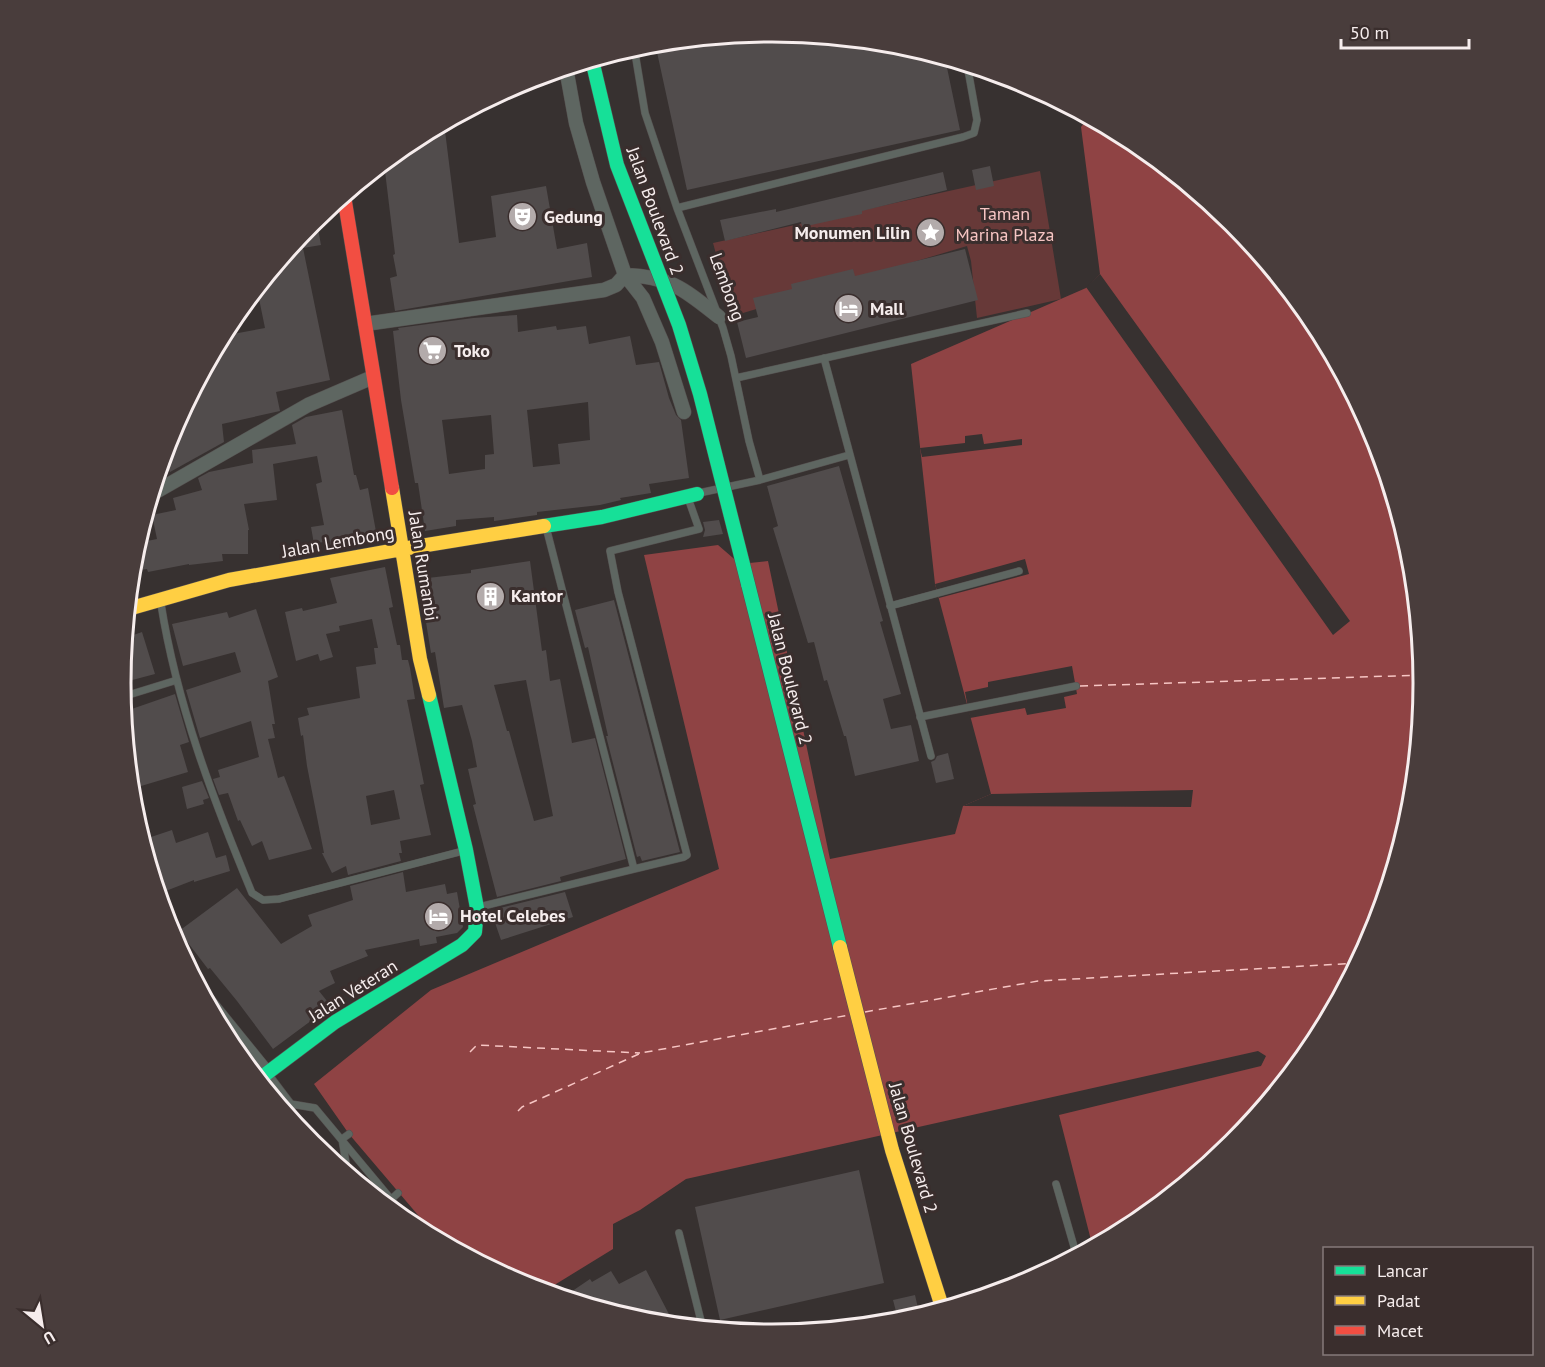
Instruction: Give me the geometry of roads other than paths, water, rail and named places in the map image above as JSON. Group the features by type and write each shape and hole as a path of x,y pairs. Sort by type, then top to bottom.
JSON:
{"main road":[{"name":"Jalan Boulevard 2","path":"594,68 617,165 679,326 700,394 892,1150 941,1303"},
{"name":"Jalan Rumanbi","path":"346,205 420,659 466,850 477,908 477,924 470,938"},
{"name":"Jalan Lembong","path":"135,606 160,597 287,568 602,517 692,495"},
{"name":"Jalan Veteran","path":"265,1075 335,1022 470,938"}],"street":[{"path":"568,76 579,133 593,182 625,275 643,298 662,342 684,412"},
{"path":"365,324 604,290 616,285 625,275 647,275 681,287 719,317"},
{"path":"162,489 308,405 373,377"}],"lane":[{"name":"Lembong","path":"636,57 645,113 677,208 719,317 760,480"},
{"path":"677,208 963,137 974,132 977,120 969,73"},
{"path":"736,378 1027,312"},
{"path":"824,358 931,756"},
{"path":"477,908 687,855 618,592 610,551 699,529 692,495 760,480 849,455"},
{"path":"546,527 634,869"},
{"path":"890,606 1019,571"},
{"path":"160,597 177,680 195,746 252,893 263,900 279,899 466,850"},
{"path":"131,694 177,680"},
{"path":"920,717 1076,686"},
{"path":"277,1090 291,1104 315,1108 342,1139 379,1189"},
{"path":"342,1139 349,1134"},
{"path":"342,1139 346,1162"},
{"path":"1056,1184 1075,1249"},
{"path":"391,1199 398,1193"},
{"path":"680,1233 701,1321"}],"place":[{"name":"Gedung","path":"523,217"},
{"name":"Monumen Lilin","path":"931,233"},
{"name":"Mall","path":"849,309"},
{"name":"Toko","path":"433,351"},
{"name":"Kantor","path":"490,596"},
{"name":"Hotel Celebes","path":"439,916"}],"park label":[{"name":"Taman Marina Plaza","path":"1005,224"}]}
